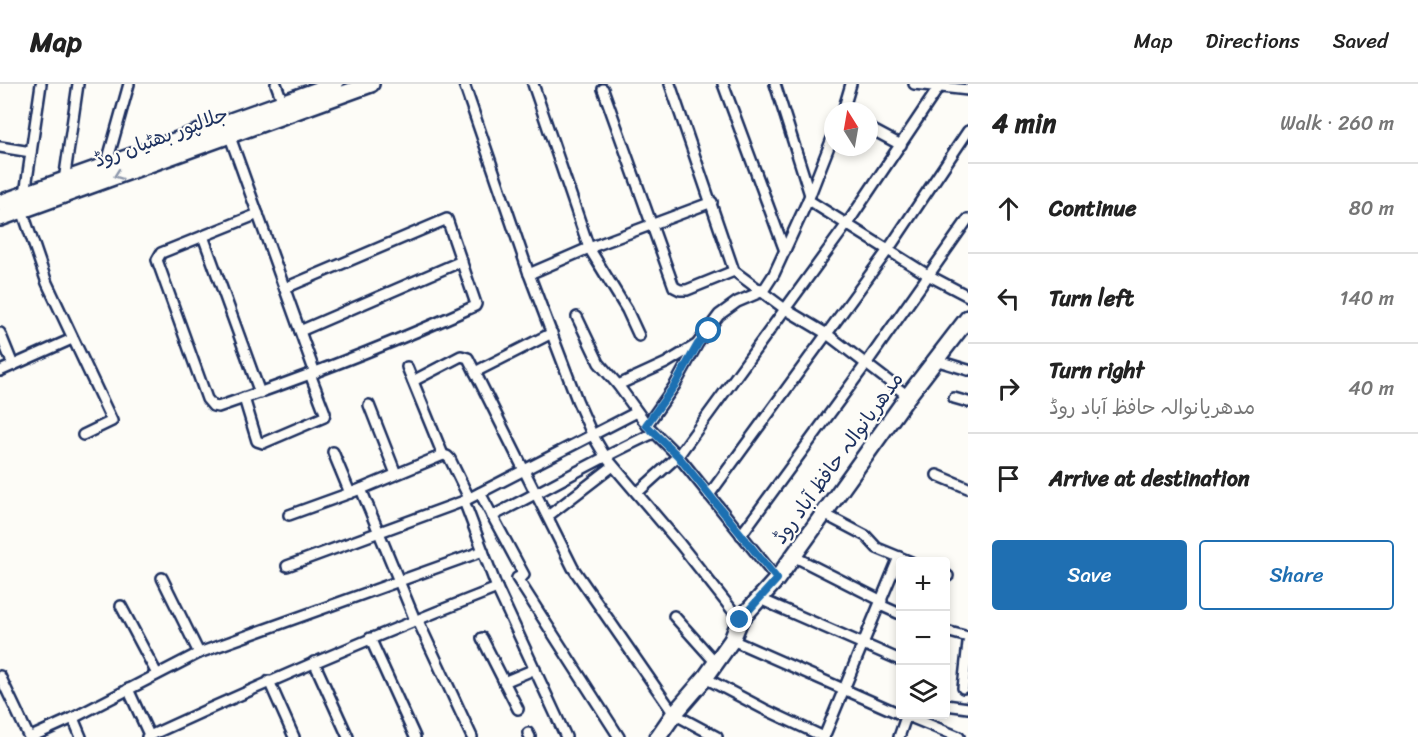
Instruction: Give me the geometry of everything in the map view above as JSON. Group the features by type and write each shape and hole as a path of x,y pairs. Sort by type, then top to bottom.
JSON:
{"main road":[{"name":"جلالپور بھٹیاں روڈ","path":"0,203 23,202 230,134 371,84"},
{"name":"جلالپور بھٹیاں روڈ","path":"0,218 23,202 64,181 330,85"},
{"name":"مدھریانوالہ حافظ آباد روڈ","path":"658,737 716,663 732,640 740,620 777,579 908,396 968,318"}],"street":[{"path":"41,84 23,202 47,283 112,421 83,435"},
{"path":"64,181 78,84"},
{"path":"106,166 129,84"},
{"path":"276,84 283,103"},
{"path":"464,84 528,274 592,434 604,456 740,620"},
{"path":"533,84 590,248 627,310 639,336"},
{"path":"670,84 734,271 785,309 827,334 908,396"},
{"path":"723,84 785,251"},
{"path":"775,84 809,197 888,250 968,296"},
{"path":"846,102 851,84"},
{"path":"914,84 967,88"},
{"path":"637,493 678,456 847,224 939,87"},
{"path":"603,89 674,287 687,290 734,271"},
{"path":"709,495 888,250 968,131"},
{"path":"878,133 901,145"},
{"path":"230,134 300,331 325,413 324,417 263,443 257,441 244,398"},
{"path":"0,147 31,152"},
{"path":"646,425 675,385 698,344 719,315 737,302 763,291 785,251 825,156"},
{"path":"528,274 712,202"},
{"path":"258,214 161,253 157,260 207,399 213,406 218,407 313,374 408,336 475,306 476,300 447,219 285,288"},
{"path":"741,536 968,219"},
{"path":"203,236 260,393"},
{"path":"300,331 462,261"},
{"path":"577,317 599,363 618,385 646,425 678,456 777,579"},
{"path":"0,333 13,365"},
{"path":"476,372 552,333"},
{"path":"0,371 72,339"},
{"path":"618,385 666,363 698,344"},
{"path":"412,381 461,356 468,358 573,568 674,714 717,737"},
{"path":"935,360 968,370"},
{"path":"407,367 443,455 450,459 467,499 497,588 566,737"},
{"path":"954,398 968,402"},
{"path":"369,405 396,474"},
{"path":"287,566 467,499 637,412"},
{"path":"492,516 537,494 604,456 654,433"},
{"path":"333,452 350,493"},
{"path":"289,515 361,489 443,455"},
{"path":"548,516 613,466"},
{"path":"937,475 968,488"},
{"path":"361,489 415,620 419,623 472,737"},
{"path":"480,493 524,575 517,578 619,737"},
{"path":"824,514 866,536 877,548 899,557"},
{"path":"0,676 30,737 73,718 200,653 483,550"},
{"path":"793,556 896,612"},
{"path":"705,678 764,710 824,737 896,565"},
{"path":"162,578 200,653"},
{"path":"128,689 149,737 269,681 497,588"},
{"path":"760,599 896,658"},
{"path":"122,606 157,675"},
{"path":"674,616 716,663"},
{"path":"950,633 968,638"},
{"path":"370,638 415,737"},
{"path":"482,638 518,709"},
{"path":"732,640 896,711"},
{"path":"963,688 968,643"},
{"path":"314,662 348,737"},
{"path":"504,682 535,669"},
{"path":"269,681 294,737"},
{"path":"950,706 968,708"},
{"path":"73,718 81,737"},
{"path":"899,737 903,719"},
{"path":"914,719 959,737"}],"route":[{"path":"709,331 698,344 675,385 646,425 678,456 777,579 740,620"}]}
